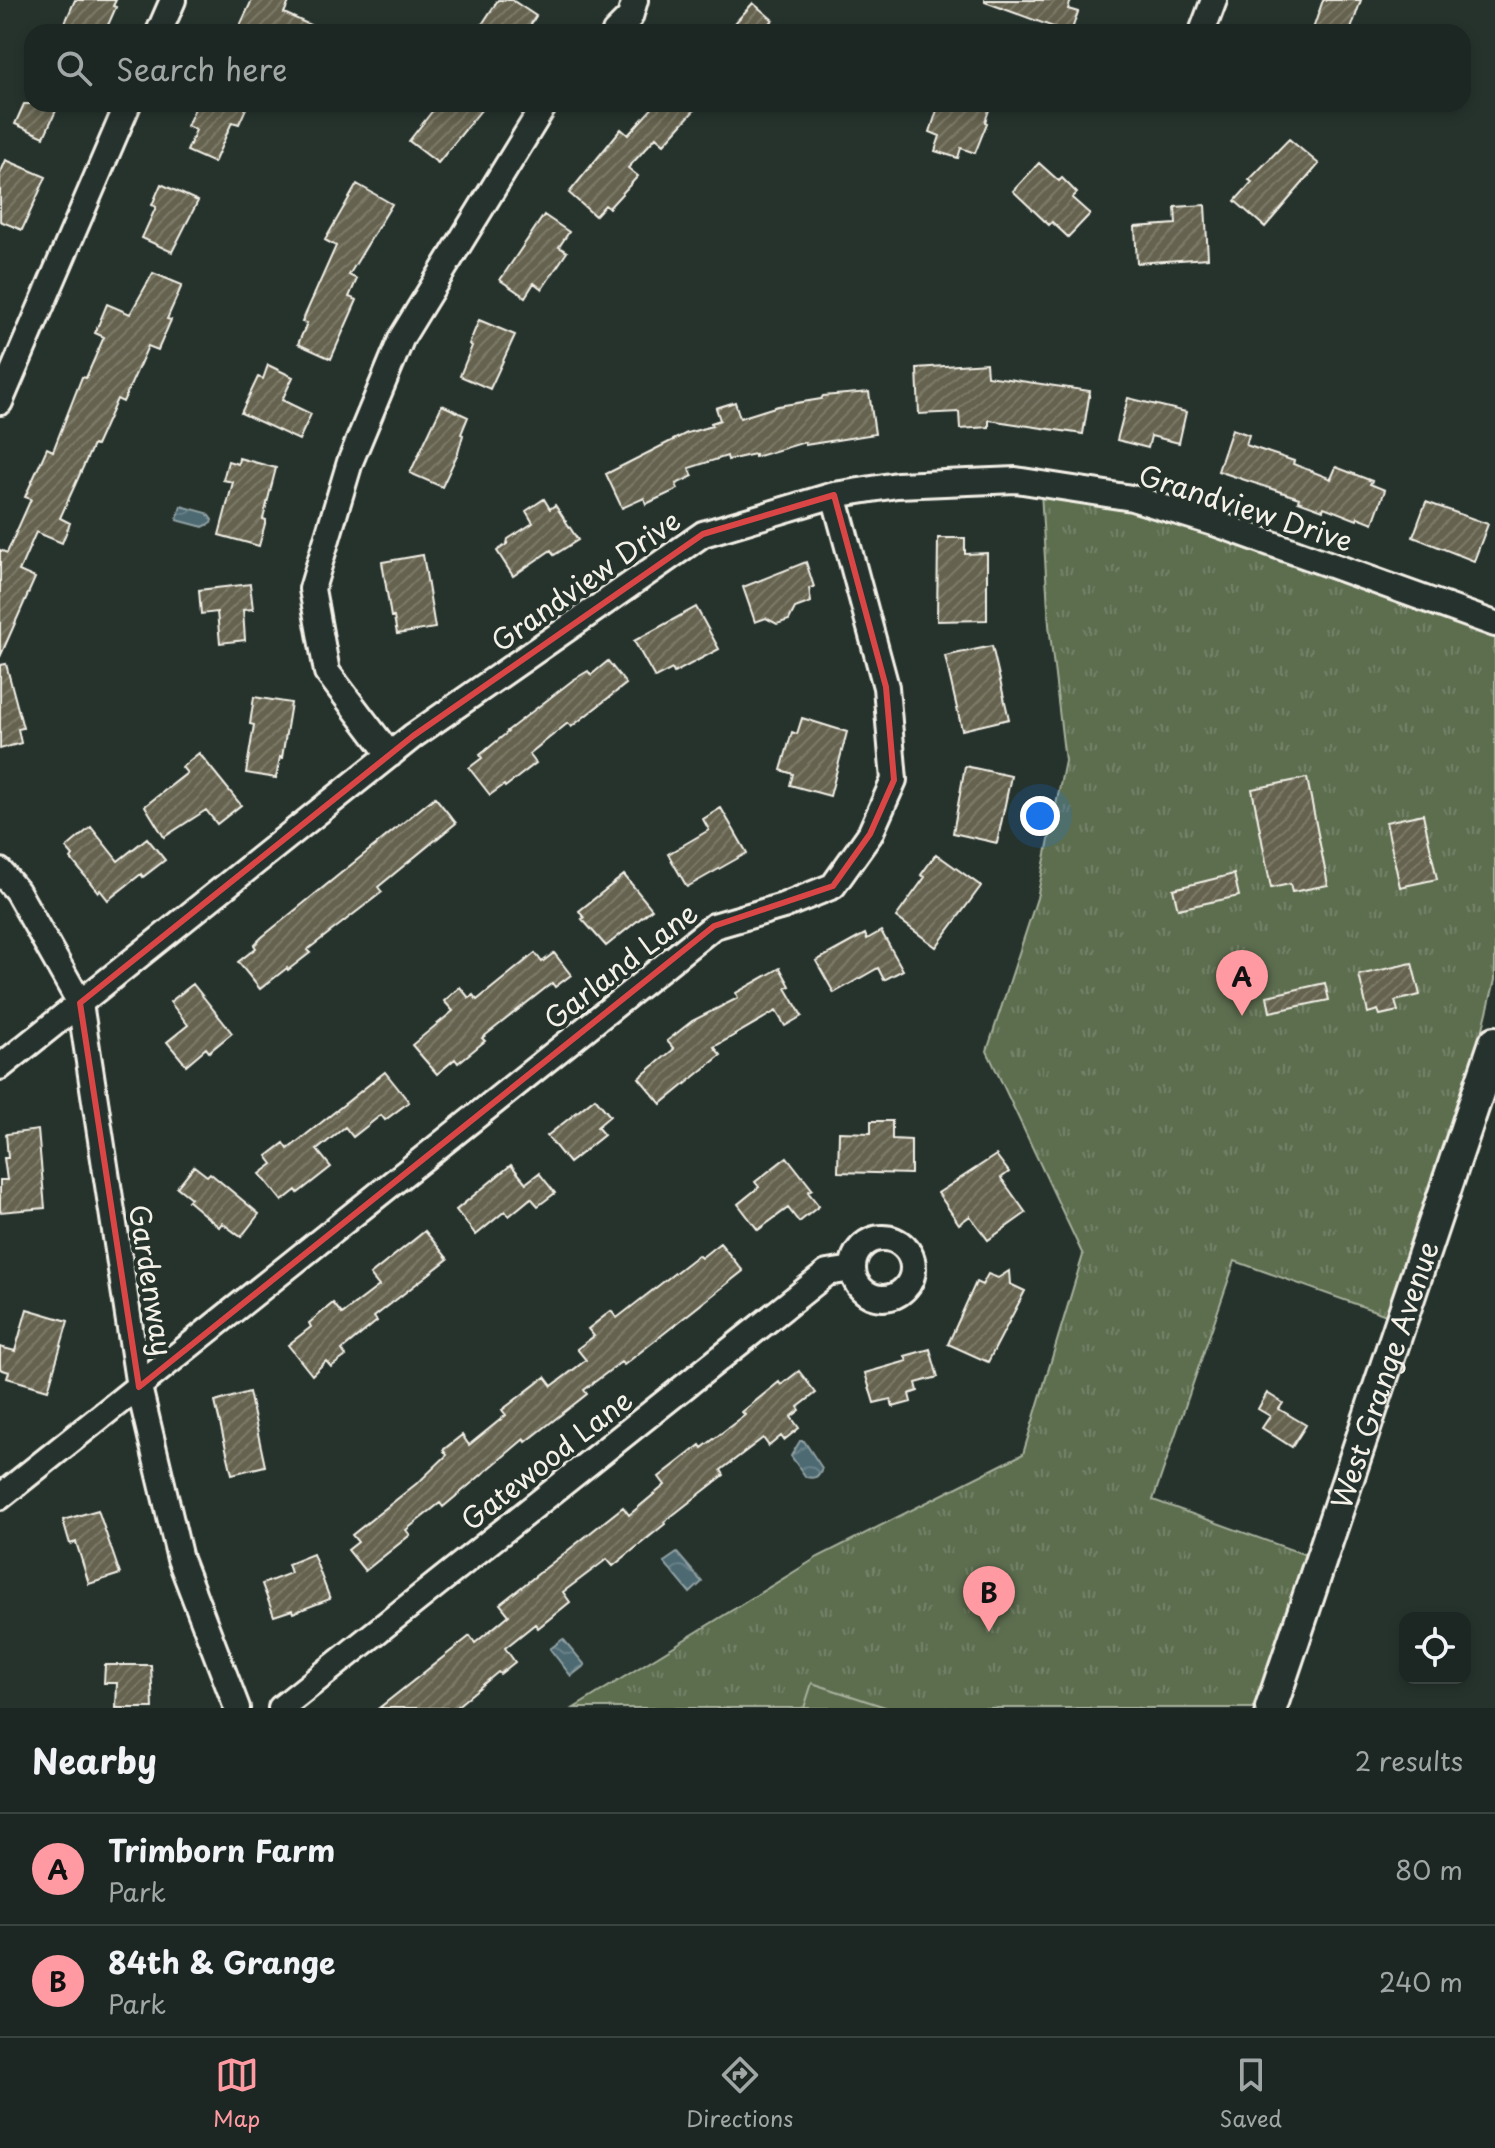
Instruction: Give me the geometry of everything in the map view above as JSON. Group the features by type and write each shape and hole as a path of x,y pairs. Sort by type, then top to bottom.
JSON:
{"street":[{"path":"162,24 173,0"},
{"path":"623,24 630,17 635,0"},
{"path":"1205,24 1214,0"},
{"path":"0,402 125,112"},
{"path":"390,755 327,672 312,589 350,462 402,337 540,112"},
{"name":"Grandview Drive","path":"0,1067 413,736 703,534 834,495 897,485 1016,480 1132,498 1217,524 1495,624"},
{"name":"Garland Lane","path":"0,1497 714,926 783,906 833,886 870,834 894,780 886,687 834,495"},
{"name":"Gardenway","path":"0,871 17,891 80,1003 139,1387 180,1559 237,1708"},
{"name":"West Grange Avenue","path":"1271,1708 1495,1042"},
{"name":"Gatewood Lane","path":"281,1708 827,1273 853,1269"}],"highlighted area":[{"path":"834,495 886,687 894,780 870,834 833,886 714,926 139,1387 80,1003 413,736 703,534"}],"green space":[{"path":"1041,492 1137,510 1495,635 1495,980 1472,1073 1389,1316 1235,1261 1153,1500 1309,1556 1258,1708 574,1708 818,1557 1023,1454 1083,1255 987,1051 1037,898 1065,761 1049,625"},
{"path":"812,1683 888,1708 804,1708"}],"water":[{"path":"181,506 207,513 211,523 203,527 177,520"},
{"path":"800,1441 804,1441 822,1468 816,1477 806,1477 791,1456"},
{"path":"677,1553 702,1582 690,1593 664,1562"},
{"path":"563,1639 585,1665 571,1676 550,1649"}],"building":[{"path":"75,0 116,0 109,24 64,24"},
{"path":"252,0 290,0 284,13 308,24 241,24"},
{"path":"498,0 512,0 536,16 531,24 482,24"},
{"path":"1071,0 1068,9 1078,12 1074,24 1045,24 985,2"},
{"path":"1323,0 1361,0 1353,24 1315,24"},
{"path":"753,3 773,20 770,24 734,24"},
{"path":"24,104 24,112 55,112 44,137 15,124"},
{"path":"193,112 244,112 239,124 232,122 214,163 187,151 196,130 187,126"},
{"path":"432,112 479,112 438,163 409,141"},
{"path":"649,112 693,112 664,144 656,137 628,168 638,176 609,208 605,205 595,216 569,193 621,129 628,135"},
{"path":"936,112 988,112 975,153 961,148 958,158 935,151 940,136 930,132"},
{"path":"1289,139 1319,164 1265,227 1235,201 1252,182 1249,180"},
{"path":"6,160 46,177 22,230 0,221 0,174"},
{"path":"1039,163 1059,181 1062,178 1077,193 1072,198 1090,214 1068,237 1052,222 1049,225 1013,191"},
{"path":"161,184 198,201 172,252 142,238 156,207 152,205"},
{"path":"357,184 392,204 349,275 357,279 349,297 357,300 331,359 298,344 307,323 302,322 336,246 325,240"},
{"path":"1205,205 1208,258 1137,263 1135,227 1176,224 1175,207"},
{"path":"544,215 569,232 559,247 567,252 542,289 534,283 525,297 500,280"},
{"path":"153,273 182,285 167,319 171,320 158,350 148,346 123,402 117,399 96,446 93,445 60,518 70,523 62,543 36,532 19,571 35,578 0,657 0,550 7,553 31,499 25,497 47,448 53,451 82,377 86,378 104,337 95,333 107,304 130,314"},
{"path":"479,320 515,335 490,389 460,376"},
{"path":"986,363 987,376 1090,391 1083,434 989,420 989,427 960,429 959,412 919,414 917,368"},
{"path":"268,365 293,377 282,400 311,414 299,440 241,413 258,377 263,379"},
{"path":"869,392 875,434 805,445 805,442 755,457 755,454 728,460 727,456 689,468 693,476 676,484 678,489 646,504 644,498 622,508 606,474 687,433 712,426 711,423 720,420 716,408 735,402 740,418 823,396"},
{"path":"1128,398 1186,412 1179,443 1151,436 1148,448 1117,440"},
{"path":"442,405 468,417 458,453 442,487 410,473"},
{"path":"1232,429 1249,435 1246,445 1294,461 1293,464 1331,479 1336,467 1372,481 1370,484 1385,490 1373,523 1324,507 1323,510 1298,501 1299,498 1218,471"},
{"path":"239,458 276,468 259,546 219,535 233,482 223,480 228,461 238,464"},
{"path":"544,499 550,509 555,505 578,540 554,555 551,550 513,576 497,551 507,544 508,539 533,523 526,511"},
{"path":"1426,502 1488,524 1474,561 1413,537"},
{"path":"938,538 965,538 965,554 987,553 987,620 937,621"},
{"path":"423,555 435,628 397,634 394,617 391,617 382,562"},
{"path":"806,562 814,587 809,588 811,602 795,608 789,620 777,624 766,618 755,622 743,587"},
{"path":"250,584 253,609 243,610 245,640 220,643 217,612 201,614 199,590"},
{"path":"696,607 719,649 674,673 672,669 655,678 634,641"},
{"path":"992,646 1009,719 962,730 945,656"},
{"path":"608,661 626,684 571,727 568,723 529,754 536,763 490,795 469,768 482,758 480,755 573,680 588,671 591,675"},
{"path":"6,664 23,728 18,729 21,743 0,749 0,665"},
{"path":"254,697 291,703 276,778 246,773 254,725 250,724"},
{"path":"802,718 847,732 830,796 790,785 793,774 781,770 792,732 797,734"},
{"path":"199,753 241,805 217,824 206,810 164,837 145,806 187,773 182,767"},
{"path":"965,766 1011,776 997,843 953,833"},
{"path":"1307,778 1328,885 1292,892 1290,884 1271,888 1252,789"},
{"path":"435,797 456,823 378,887 382,892 307,950 310,953 260,989 238,962 256,948 254,945 262,937"},
{"path":"721,808 747,853 687,887 668,854 709,830 703,819"},
{"path":"1423,814 1437,879 1400,887 1386,822"},
{"path":"91,827 118,861 147,838 165,860 108,900 71,859 73,856 66,848"},
{"path":"936,854 981,886 936,947 896,917 925,877 921,875"},
{"path":"1234,874 1239,896 1178,909 1173,889"},
{"path":"624,875 652,909 606,946 582,919 579,911"},
{"path":"881,931 903,970 884,980 878,968 834,993 816,961 865,934 867,939"},
{"path":"535,953 542,962 554,953 571,975 555,987 552,983 482,1038 485,1041 458,1063 455,1059 437,1074 412,1045 453,1011 444,1001 460,987 469,998 473,995 477,1000"},
{"path":"1412,963 1420,995 1395,1001 1398,1011 1380,1015 1378,1010 1368,1013 1359,975"},
{"path":"780,968 790,986 786,988 802,1016 785,1026 776,1011 714,1047 721,1055 661,1104 639,1078 674,1049 667,1041 692,1021 738,998 736,993"},
{"path":"1325,983 1329,1000 1270,1012 1267,996"},
{"path":"193,984 232,1033 209,1052 206,1048 186,1065 167,1042 188,1025 170,1002"},
{"path":"385,1072 409,1102 385,1120 381,1115 353,1137 345,1127 317,1150 331,1167 298,1193 296,1190 282,1201 260,1174 273,1164 267,1156 284,1143 288,1149"},
{"path":"595,1098 610,1116 597,1127 604,1135 569,1163 547,1136"},
{"path":"871,1121 892,1121 892,1139 911,1140 911,1174 838,1172 839,1132 871,1133"},
{"path":"38,1130 45,1208 0,1212 0,1180 7,1180 4,1158 8,1158 6,1134"},
{"path":"996,1155 1009,1172 1001,1178 1026,1213 988,1240 970,1216 959,1224 938,1193"},
{"path":"787,1157 812,1189 808,1192 819,1206 799,1222 788,1208 758,1230 738,1204 759,1187 755,1182"},
{"path":"511,1165 526,1183 539,1173 555,1193 538,1206 531,1198 509,1216 505,1211 476,1235 456,1210"},
{"path":"194,1166 207,1176 210,1173 259,1214 241,1237 222,1223 219,1227 188,1201 191,1198 177,1187"},
{"path":"425,1231 448,1259 374,1317 377,1321 342,1350 346,1356 331,1367 326,1361 312,1375 288,1345 311,1327 309,1323 333,1303 342,1314 379,1286 370,1275"},
{"path":"720,1243 743,1271 624,1365 621,1362 584,1390 587,1394 526,1442 524,1439 443,1507 440,1503 406,1530 410,1535 365,1571 348,1550 358,1542 352,1535 421,1480 447,1455 443,1450 462,1435 469,1445 506,1415 502,1410 545,1377 552,1386 586,1360 577,1349 594,1336 588,1329 611,1311 617,1318 698,1255 701,1258"},
{"path":"1009,1271 1010,1284 1025,1291 988,1362 948,1344 976,1282 982,1285 988,1274 998,1278"},
{"path":"27,1309 68,1321 48,1390 7,1378 9,1372 0,1369 0,1347 15,1351"},
{"path":"930,1349 938,1377 916,1383 918,1391 909,1394 911,1402 893,1407 891,1399 874,1403 865,1373 907,1361 905,1356"},
{"path":"799,1371 816,1393 791,1417 799,1428 784,1440 781,1436 769,1446 763,1438 721,1470 724,1475 613,1566 607,1559 563,1592 570,1602 538,1628 535,1624 505,1648 515,1662 500,1674 498,1672 455,1708 379,1708 470,1636 475,1643 509,1615 500,1604 623,1507 629,1515 665,1485 659,1477 745,1415 742,1412 779,1382 781,1385"},
{"path":"249,1392 265,1466 232,1474 215,1402"},
{"path":"1267,1393 1283,1403 1279,1409 1306,1425 1292,1447 1262,1428 1270,1416 1258,1409"},
{"path":"98,1510 120,1574 89,1584 76,1542 70,1544 63,1520"},
{"path":"313,1554 330,1599 293,1613 292,1610 274,1616 262,1584 291,1573 288,1564"},
{"path":"105,1665 151,1665 153,1708 116,1708 117,1683 104,1683"}],"place":[{"name":"Trimborn Farm","path":"1242,1016"},
{"name":"84th & Grange","path":"989,1632"}]}
